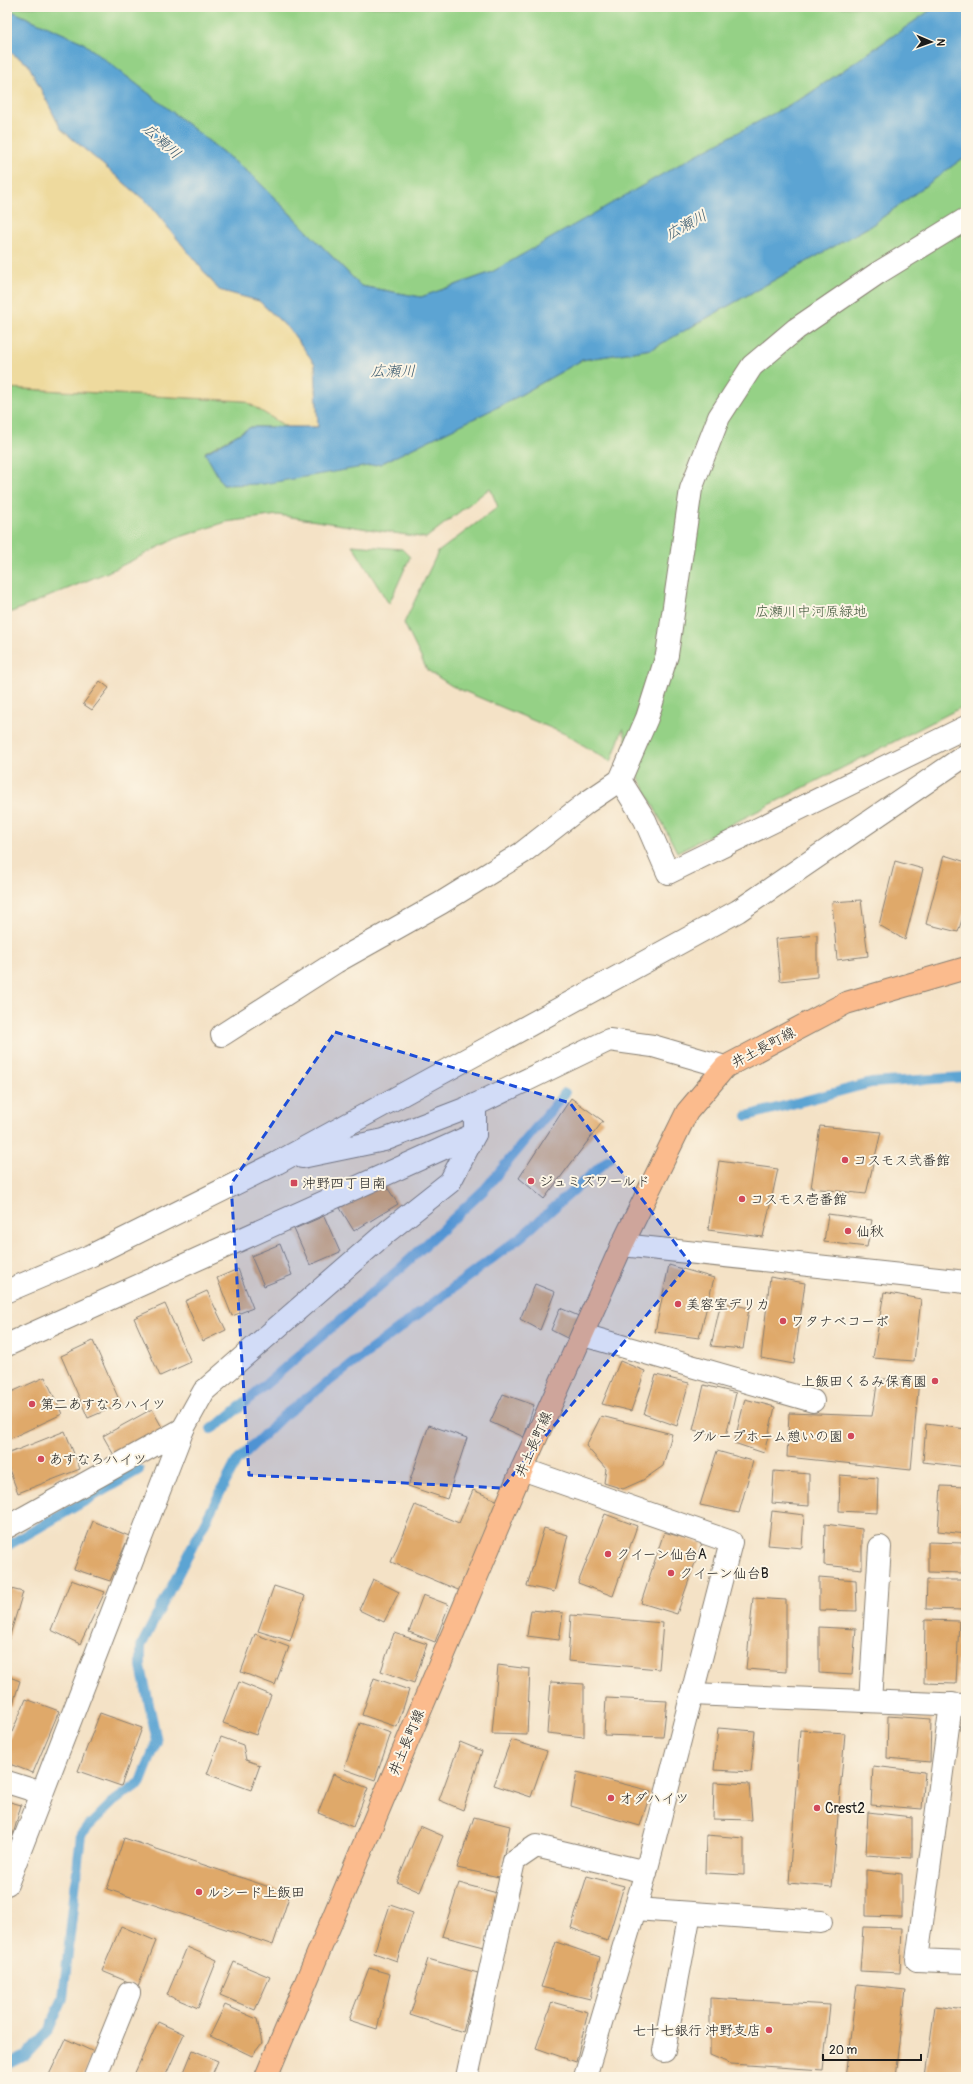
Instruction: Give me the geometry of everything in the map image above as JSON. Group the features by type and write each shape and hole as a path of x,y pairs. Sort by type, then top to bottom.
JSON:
{"main road":[{"name":"井土長町線","path":"266,2077 522,1468 583,1335 622,1245 687,1112 725,1067 846,1003 966,968"}],"street":[{"path":"222,1035 336,962 441,903 522,853 586,803 620,780 647,718 667,655 692,488 719,417 752,366 796,329 878,273 966,219"},
{"path":"620,780 645,820 668,873 966,727"},
{"path":"7,1291 92,1255 277,1163 738,911 966,755"},
{"path":"277,1163 384,1140 475,1105 609,1040 653,1046 725,1067"},
{"path":"7,1884 183,1429 204,1390 388,1231 450,1182 475,1134 475,1105"},
{"path":"7,1345 475,1134"},
{"path":"622,1245 966,1282"},
{"path":"583,1335 813,1402"},
{"path":"7,1527 183,1429"},
{"path":"522,1468 731,1542 646,1872 585,2077"},
{"path":"870,1701 880,1547"},
{"path":"691,1694 958,1704 917,1960 966,1962"},
{"path":"7,1782 42,1793"},
{"path":"467,2077 514,1861 536,1846 646,1872"},
{"path":"635,1909 821,1922"},
{"path":"664,2051 690,1913"},
{"path":"95,2077 129,1993"}],"highlighted area":[{"path":"335,1032 570,1103 690,1263 502,1488 249,1475 231,1184"}],"green space":[{"path":"7,7 935,7 806,96 492,272 421,297 361,286 254,177 152,96 82,42 7,9"},
{"name":"広瀬川中河原緑地","path":"966,156 966,705 677,852 634,768 623,728 611,762 565,734 452,686 427,670 404,623 438,552 498,507 490,488 426,538 278,515 226,522 177,538 115,569 7,614 7,388 245,401 287,427 251,427 205,452 223,485 380,464 508,402 582,360 652,349 872,225"},
{"path":"352,545 402,549 410,557 389,604"}],"sand":[{"path":"7,50 28,64 61,129 149,204 219,290 259,301 291,331 315,364 318,427 287,427 245,401 7,388"}],"water":[{"name":"広瀬川","path":"935,7 966,7 966,156 872,225 652,349 582,360 508,402 380,464 264,484 223,485 205,453 251,427 318,427 315,364 291,331 259,301 219,290 149,204 61,129 28,64 7,50 7,9 82,42 254,177 361,286 421,297 492,272 694,156 806,96"}],"building":[{"path":"100,681 109,688 92,710 83,704"},
{"path":"944,855 966,862 966,907 958,932 926,924"},
{"path":"895,861 923,869 905,940 879,925"},
{"path":"861,900 868,956 837,960 832,902"},
{"path":"817,935 817,977 780,981 776,939"},
{"path":"964,1046 966,1046 966,1062 965,1062"},
{"path":"571,1098 603,1121 544,1199 519,1178"},
{"name":"コスモス弐番館","path":"820,1126 881,1132 866,1194 811,1188"},
{"name":"コスモス壱番館","path":"719,1161 778,1169 763,1237 708,1230"},
{"path":"383,1181 398,1204 354,1231 340,1208"},
{"name":"仙秋","path":"828,1214 872,1220 867,1247 824,1242"},
{"path":"324,1216 340,1252 310,1265 294,1229"},
{"path":"280,1244 292,1275 264,1286 251,1256"},
{"path":"669,1265 714,1278 699,1338 655,1332"},
{"path":"238,1269 253,1308 232,1316 217,1278"},
{"name":"ワタナベコーポ","path":"770,1277 805,1283 794,1364 761,1358"},
{"path":"535,1284 555,1292 540,1330 520,1319"},
{"path":"207,1291 226,1330 203,1341 185,1301"},
{"path":"884,1292 921,1299 914,1361 873,1358"},
{"path":"721,1302 749,1308 743,1349 711,1346"},
{"path":"165,1304 191,1362 160,1376 134,1318"},
{"path":"560,1308 581,1317 571,1340 551,1330"},
{"path":"93,1341 121,1404 88,1418 61,1356"},
{"path":"620,1361 645,1371 631,1411 602,1404"},
{"path":"656,1375 689,1383 677,1426 644,1414"},
{"name":"第二あすなろハイツ","path":"45,1377 62,1414 7,1440 7,1394"},
{"name":"グループホーム憩いの園","path":"878,1379 919,1379 911,1470 787,1457 789,1413 872,1416"},
{"path":"704,1385 736,1393 726,1436 693,1430"},
{"path":"503,1394 534,1405 524,1437 490,1422"},
{"path":"745,1399 775,1407 764,1453 734,1443"},
{"path":"152,1409 164,1431 115,1457 103,1436"},
{"path":"601,1416 672,1434 663,1466 643,1480 623,1489 604,1483 606,1469 586,1446"},
{"name":"上飯田くるみ保育園","path":"926,1424 966,1429 966,1467 923,1462"},
{"path":"429,1425 467,1438 447,1499 408,1486"},
{"name":"あすなろハイツ","path":"65,1431 80,1469 18,1493 7,1464 7,1454"},
{"path":"717,1451 753,1461 739,1513 700,1505"},
{"path":"774,1471 809,1474 809,1506 772,1503"},
{"path":"840,1475 878,1478 877,1513 839,1511"},
{"path":"941,1486 966,1487 966,1534 938,1531"},
{"path":"473,1490 501,1502 463,1592 391,1562 415,1505 459,1523"},
{"path":"772,1511 804,1515 802,1548 768,1545"},
{"name":"クイーン仙台A","path":"605,1514 637,1526 613,1596 578,1583"},
{"path":"93,1521 129,1536 110,1581 74,1569"},
{"path":"825,1524 862,1529 862,1569 824,1565"},
{"path":"544,1528 568,1535 554,1592 527,1586"},
{"name":"クイーン仙台B","path":"664,1532 702,1543 677,1614 641,1603"},
{"path":"928,1542 964,1543 963,1573 928,1572"},
{"path":"819,1577 856,1580 857,1611 819,1610"},
{"path":"373,1579 399,1592 384,1622 359,1610"},
{"path":"71,1580 105,1592 80,1644 51,1630"},
{"path":"927,1580 963,1580 964,1610 926,1609"},
{"path":"274,1586 305,1596 290,1641 258,1631"},
{"path":"7,1588 23,1592 7,1645"},
{"path":"423,1595 449,1605 435,1642 409,1632"},
{"path":"753,1598 786,1600 786,1672 746,1669"},
{"path":"531,1610 563,1613 559,1640 527,1636"},
{"path":"571,1615 663,1623 659,1669 568,1661"},
{"path":"925,1620 959,1621 956,1684 924,1683"},
{"path":"819,1627 856,1629 852,1675 819,1673"},
{"path":"394,1633 427,1644 414,1683 381,1671"},
{"path":"255,1634 289,1647 275,1685 241,1672"},
{"path":"498,1665 530,1669 527,1735 492,1734"},
{"path":"7,1676 20,1681 12,1707 7,1705"},
{"path":"374,1678 409,1690 397,1727 362,1715"},
{"path":"239,1682 271,1695 256,1735 223,1723"},
{"path":"551,1682 584,1684 584,1737 547,1733"},
{"path":"606,1698 667,1701 663,1737 604,1735"},
{"path":"26,1699 59,1711 33,1773 7,1763 7,1744"},
{"path":"100,1713 142,1728 121,1786 78,1771"},
{"path":"888,1716 931,1719 930,1762 887,1758"},
{"path":"360,1723 391,1733 375,1780 344,1769"},
{"path":"718,1728 755,1731 751,1772 714,1770"},
{"name":"Crest2","path":"800,1730 845,1733 832,1887 789,1883"},
{"path":"221,1737 243,1745 246,1760 260,1765 251,1790 207,1774"},
{"path":"511,1740 547,1751 531,1797 494,1785"},
{"path":"460,1742 482,1751 463,1810 439,1800"},
{"path":"873,1766 925,1772 922,1809 871,1805"},
{"name":"オダハイツ","path":"577,1772 651,1791 640,1826 571,1806"},
{"path":"333,1774 368,1788 353,1827 318,1813"},
{"path":"714,1782 749,1784 752,1820 713,1819"},
{"path":"7,1801 21,1805 13,1835 7,1834"},
{"path":"868,1812 912,1817 912,1858 866,1855"},
{"path":"474,1817 510,1826 499,1877 457,1868"},
{"path":"420,1826 443,1836 420,1892 397,1882"},
{"path":"706,1835 744,1838 744,1875 705,1873"},
{"name":"ルシード上飯田","path":"124,1838 290,1894 273,1945 107,1889"},
{"path":"866,1870 902,1874 902,1917 866,1916"},
{"path":"587,1876 624,1886 607,1941 571,1928"},
{"path":"459,1883 497,1893 484,1947 442,1936"},
{"path":"390,1905 413,1913 397,1961 374,1953"},
{"path":"121,1926 156,1941 138,1986 102,1971"},
{"path":"863,1927 902,1928 900,1973 860,1971"},
{"path":"556,1942 600,1957 590,1999 541,1987"},
{"path":"187,1947 217,1960 198,2008 167,1995"},
{"path":"428,1959 478,1973 463,2032 410,2015"},
{"path":"234,1962 270,1977 255,2010 220,1995"},
{"path":"369,1968 390,1974 377,2029 349,2020"},
{"path":"857,1985 906,1990 896,2077 845,2077"},
{"name":"七十七銀行 沖野支店","path":"710,1998 830,2005 823,2070 731,2064 710,2055"},
{"path":"552,2002 588,2012 576,2062 536,2048"},
{"path":"225,2005 257,2019 262,2043 252,2056 210,2036"},
{"path":"935,2006 966,2010 966,2077 925,2077"},
{"path":"158,2022 184,2034 165,2077 133,2077"},
{"path":"66,2039 94,2052 83,2077 48,2077"},
{"path":"193,2050 218,2061 211,2077 182,2077"}],"waterway":[{"path":"747,1116 871,1083 966,1077"},
{"path":"211,1429 222,1422 404,1265 485,1189 565,1093"},
{"path":"7,2065 25,2056 49,2030 63,1998 81,1834 113,1802 141,1782 157,1741 141,1667 141,1646 236,1462 283,1416 522,1236 609,1159"},
{"path":"7,1546 139,1470"}],"place":[{"name":"コスモス弐番館","path":"845,1160"},
{"name":"ジュミズワールド","path":"531,1181"},
{"name":"沖野四丁目南","path":"294,1183"},
{"name":"コスモス壱番館","path":"742,1199"},
{"name":"仙秋","path":"848,1231"},
{"name":"美容室デリカ","path":"678,1304"},
{"name":"ワタナベコーポ","path":"783,1321"},
{"name":"上飯田くるみ保育園","path":"935,1381"},
{"name":"第二あすなろハイツ","path":"32,1404"},
{"name":"グループホーム憩いの園","path":"851,1436"},
{"name":"あすなろハイツ","path":"41,1459"},
{"name":"クイーン仙台A","path":"608,1554"},
{"name":"クイーン仙台B","path":"671,1573"},
{"name":"オダハイツ","path":"611,1798"},
{"name":"Crest2","path":"817,1808"},
{"name":"ルシード上飯田","path":"199,1892"},
{"name":"七十七銀行 沖野支店","path":"769,2030"}]}
